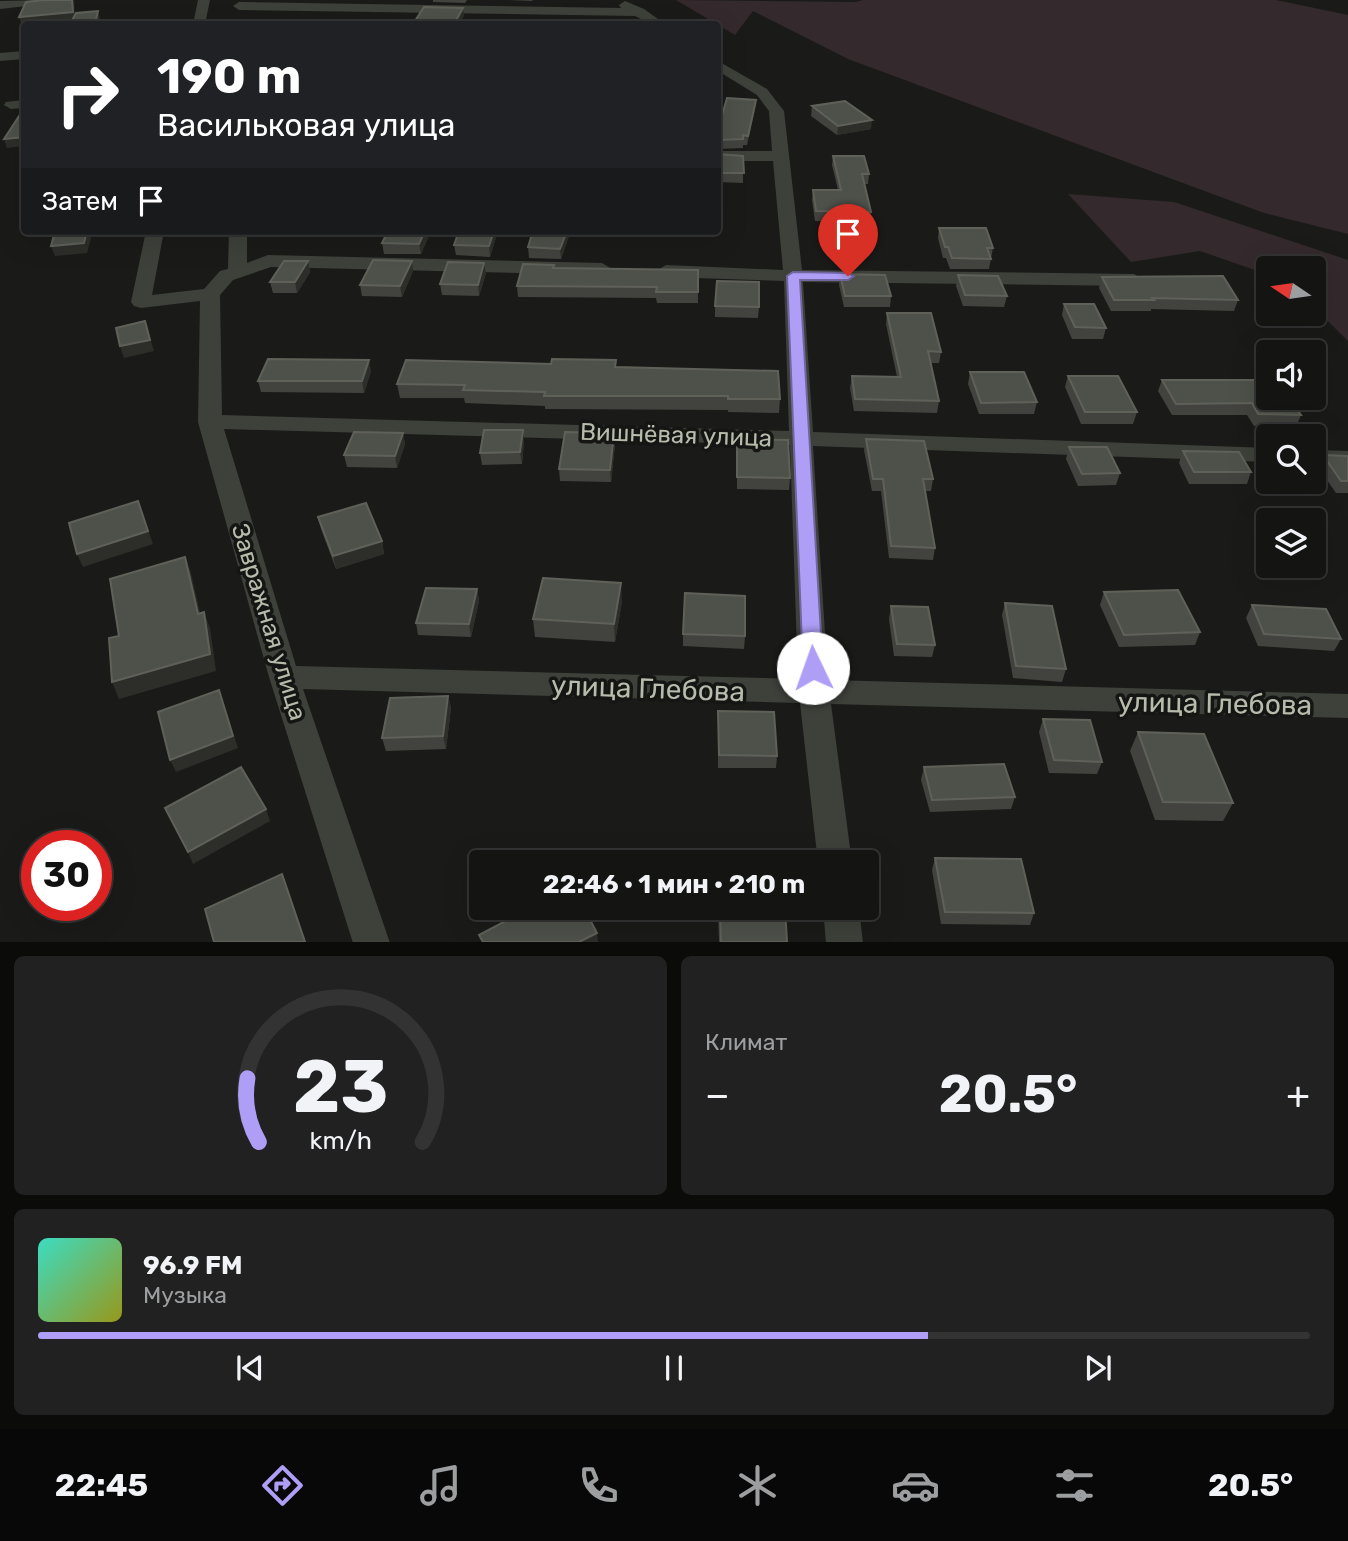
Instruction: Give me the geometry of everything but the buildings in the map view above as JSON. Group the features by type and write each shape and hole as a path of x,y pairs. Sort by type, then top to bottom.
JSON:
{"street":[{"path":"0,5 44,0"},
{"path":"200,21 204,0"},
{"path":"614,0 654,21"},
{"path":"241,7 414,4 640,12"},
{"path":"0,57 21,55"},
{"path":"721,70 762,92 776,111 793,276 814,693 833,850"},
{"path":"721,156 780,156"},
{"path":"154,235 141,302 210,294 227,275 237,274 268,261 793,276 1160,280"},
{"path":"237,274 238,235"},
{"name":"Завражная улица","path":"210,294 210,422 285,677 372,942"},
{"name":"Вишнёвая улица","path":"210,422 802,438 1256,455"},
{"path":"1326,457 1347,458"},
{"name":"улица Глебова","path":"285,677 1348,706"},
{"path":"842,920 845,942"}],"shaded area":[{"path":"676,0 1276,0 1348,15 1348,234 1264,213 848,59 753,11 735,35 721,27 721,21 711,21"},
{"path":"1068,194 1174,202 1348,260 1348,341 1326,319 1326,256 1256,256 1256,270 1200,251 1131,262"}],"route":[{"path":"813,668 793,276 848,276"}]}
